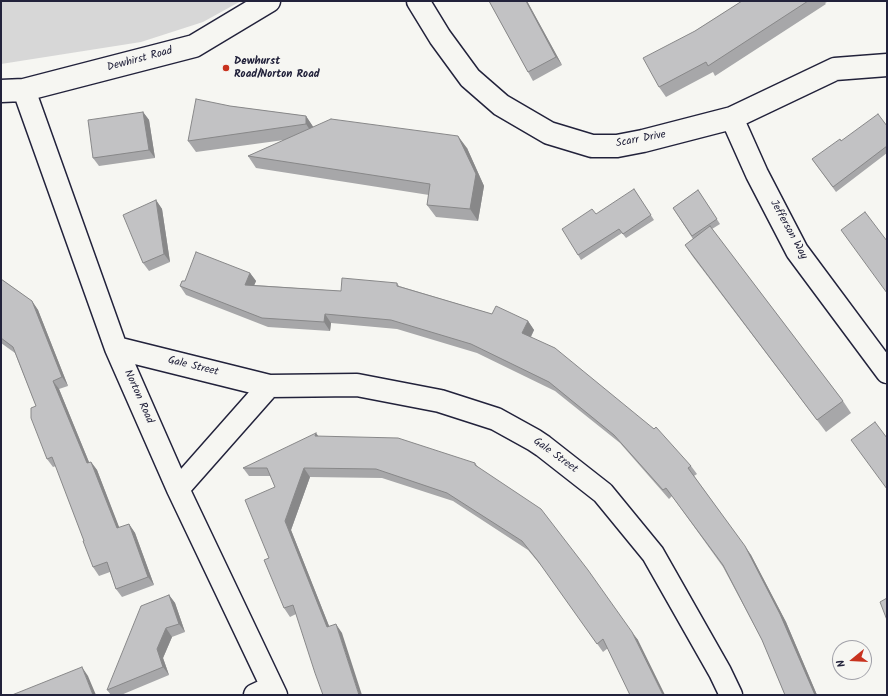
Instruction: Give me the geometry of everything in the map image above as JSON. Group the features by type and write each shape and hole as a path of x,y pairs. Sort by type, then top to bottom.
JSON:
{"street":[{"name":"Dewhirst Road","path":"1,91 24,90 194,46 268,1"},
{"name":"Scarr Drive","path":"418,1 440,37 470,78 501,105 549,133 592,146 617,146 643,141 732,118 835,69 887,65"},
{"name":"Norton Road","path":"24,90 116,348 267,692"},
{"name":"Jefferson Way","path":"732,118 757,174 797,251 887,372"},
{"name":"Gale Street","path":"116,348 269,386 357,385 440,401 496,419 543,446 603,493 653,554 720,672 731,695"},
{"path":"178,488 269,386"}],"shaded area":[{"path":"1,1 241,1 203,22 141,42 1,64"}],"building":[{"path":"489,1 526,1 556,57 528,72"},
{"path":"742,1 808,1 708,66 706,62 659,87 643,58 695,31"},
{"path":"196,99 230,106 306,116 306,124 188,141"},
{"path":"143,112 149,150 93,158 88,120"},
{"path":"878,114 887,126 887,146 833,187 812,159 840,139 841,141"},
{"path":"331,119 458,136 476,174 470,209 427,205 430,184 248,156"},
{"path":"634,189 651,215 623,234 619,229 578,255 562,229 592,209 596,214"},
{"path":"698,190 717,219 692,236 673,208"},
{"path":"156,200 164,254 143,263 123,215"},
{"path":"865,212 887,241 887,293 841,230"},
{"path":"710,226 843,401 817,420 685,245"},
{"path":"196,252 250,273 245,285 341,291 342,278 397,283 397,286 492,314 496,306 528,321 522,333 555,348 654,429 656,427 691,466 688,468 745,546 780,614 815,695 785,695 762,640 723,565 666,488 663,490 614,435 549,382 471,344 391,320 325,314 324,322 262,318 180,286 182,281 185,281"},
{"path":"1,279 32,301 62,377 53,381 87,463 91,462 117,528 129,524 148,577 116,589 107,562 93,567 52,457 47,459 31,418 31,408 36,406 13,347 1,338"},
{"path":"875,422 887,438 887,489 851,440"},
{"path":"316,433 315,436 398,438 475,463 475,465 541,509 588,570 632,632 663,695 630,695 603,639 597,644 522,541 447,493 376,469 304,468 285,521 327,627 336,624 359,695 323,695 293,605 284,608 264,560 269,558 245,500 275,487 267,468 243,468"},
{"path":"169,595 179,624 166,628 157,649 163,667 107,690 141,606"},
{"path":"887,598 887,620 880,602"},
{"path":"82,667 93,695 12,695"}],"place":[{"name":"Dewhurst Road/Norton Road","path":"226,68"}]}
